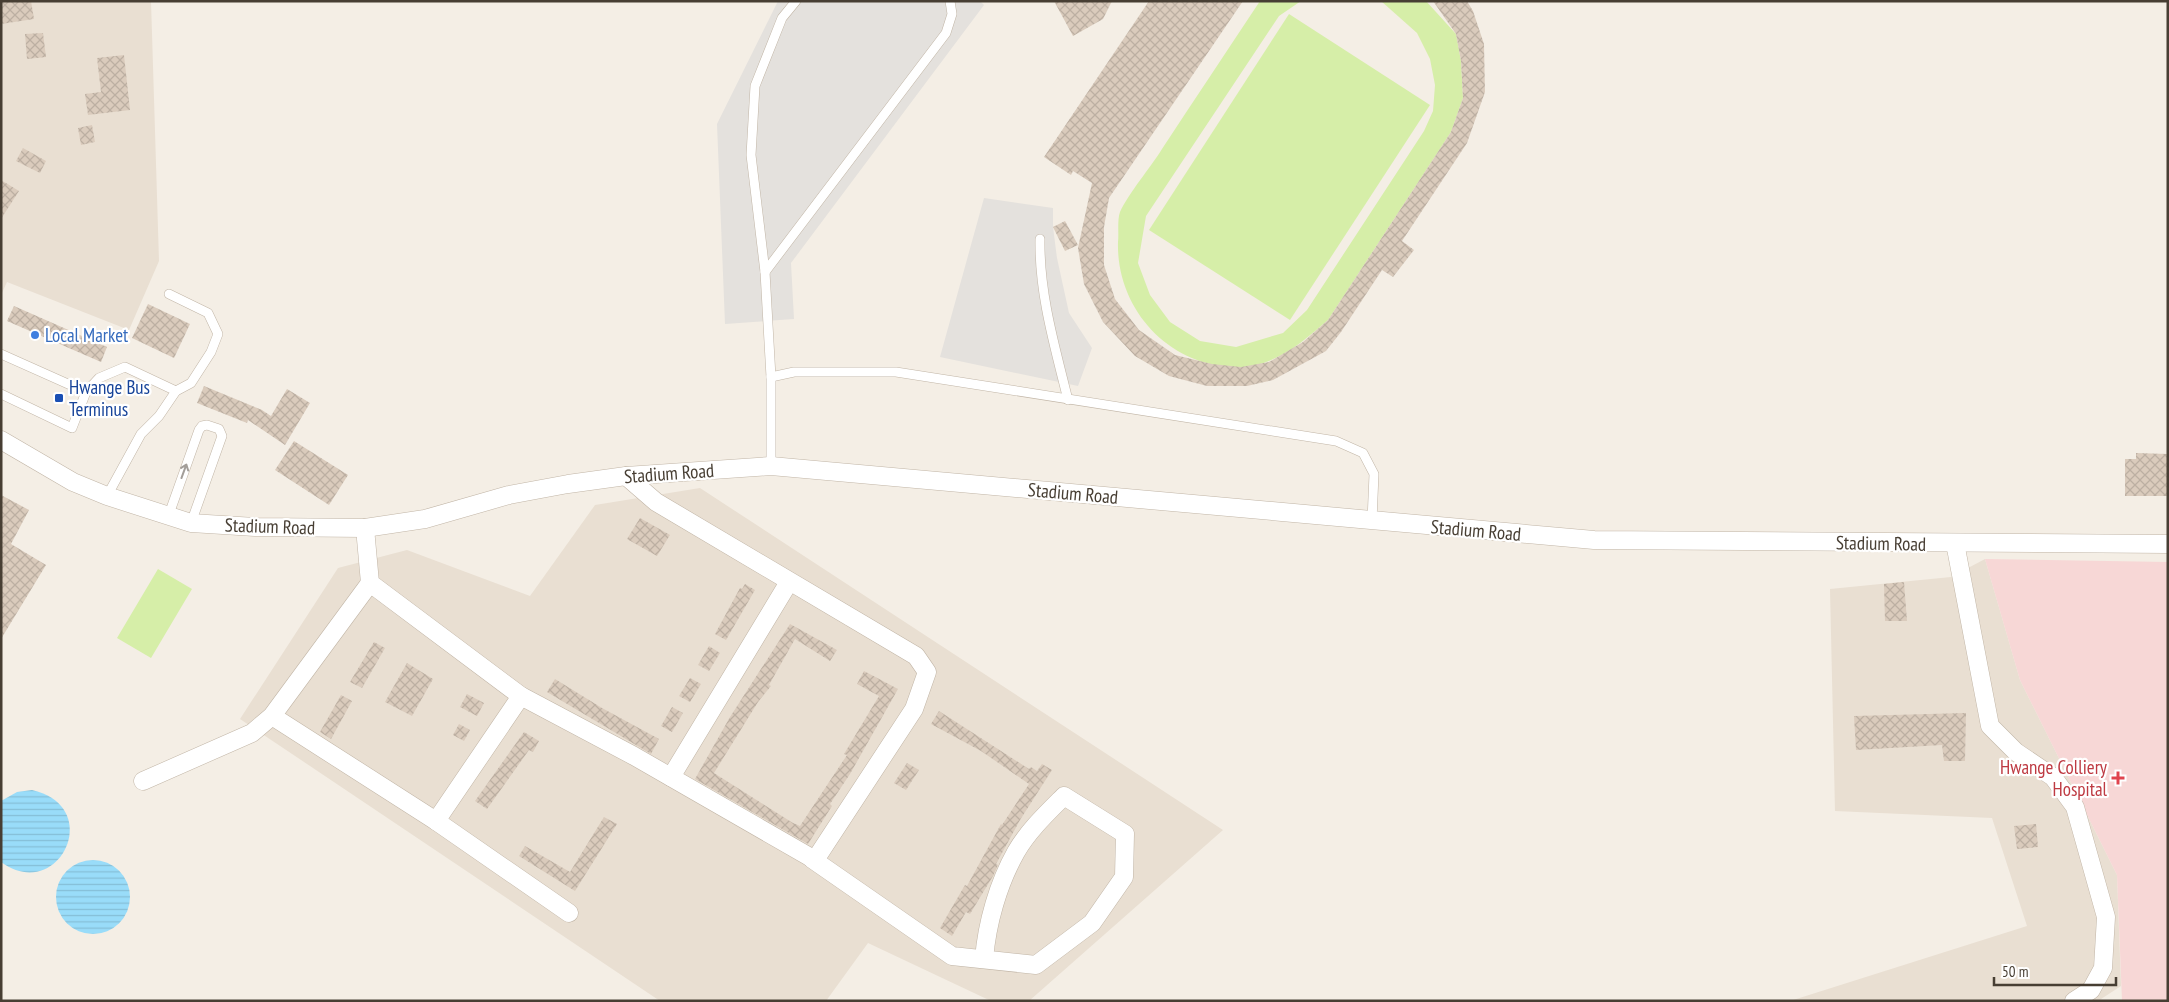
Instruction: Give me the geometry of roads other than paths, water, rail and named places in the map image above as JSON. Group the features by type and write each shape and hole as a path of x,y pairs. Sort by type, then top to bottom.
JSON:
{"street":[{"name":"Stadium Road","path":"1,440 73,482 107,496 191,523 255,528 365,528 425,519 509,495 626,476 771,466 1594,540 2168,544"},
{"path":"626,476 656,502 916,656 927,672 914,708 815,860 812,859"},
{"path":"143,781 252,733 272,716 370,582 365,528"},
{"path":"1955,543 1990,726 2016,752 2053,777 2075,806 2106,917 2102,968 2091,990 2074,1001"},
{"path":"370,582 522,696 671,777 812,859 952,956 1036,965 1092,923 1124,877 1125,834 1064,796 1040,820 1016,851 986,930 984,959"},
{"path":"671,777 789,582"},
{"path":"436,821 522,696"},
{"path":"272,716 436,821 569,913"}],"lane":[{"path":"771,466 771,377 766,272 751,155 755,86 782,18 796,1"},
{"path":"766,272 946,33 952,14 950,1"},
{"path":"1040,239 1039,264 1048,321 1068,400"},
{"path":"107,496 141,434 159,416 176,391 191,383 211,352 218,334 208,313 169,294"},
{"path":"1,354 86,392"},
{"path":"1,394 72,428 86,392 99,378 125,368 176,391"},
{"path":"771,377 794,372 896,372 1336,441 1363,453 1374,474 1372,521"},
{"path":"168,517 199,430 207,425 219,429 222,436 191,523"}],"water":[{"path":"32,790 54,800 66,814 70,831 66,848 55,862 40,871 22,872 1,862 1,801 17,792"},
{"path":"93,860 114,866 124,876 130,897 124,918 114,928 93,934 72,928 62,918 56,897 62,876 72,866"}],"place":[{"name":"Local Market","path":"35,335"},
{"name":"Hwange Bus Terminus","path":"59,398"},
{"name":"Hwange Colliery Hospital","path":"2118,778"}]}
